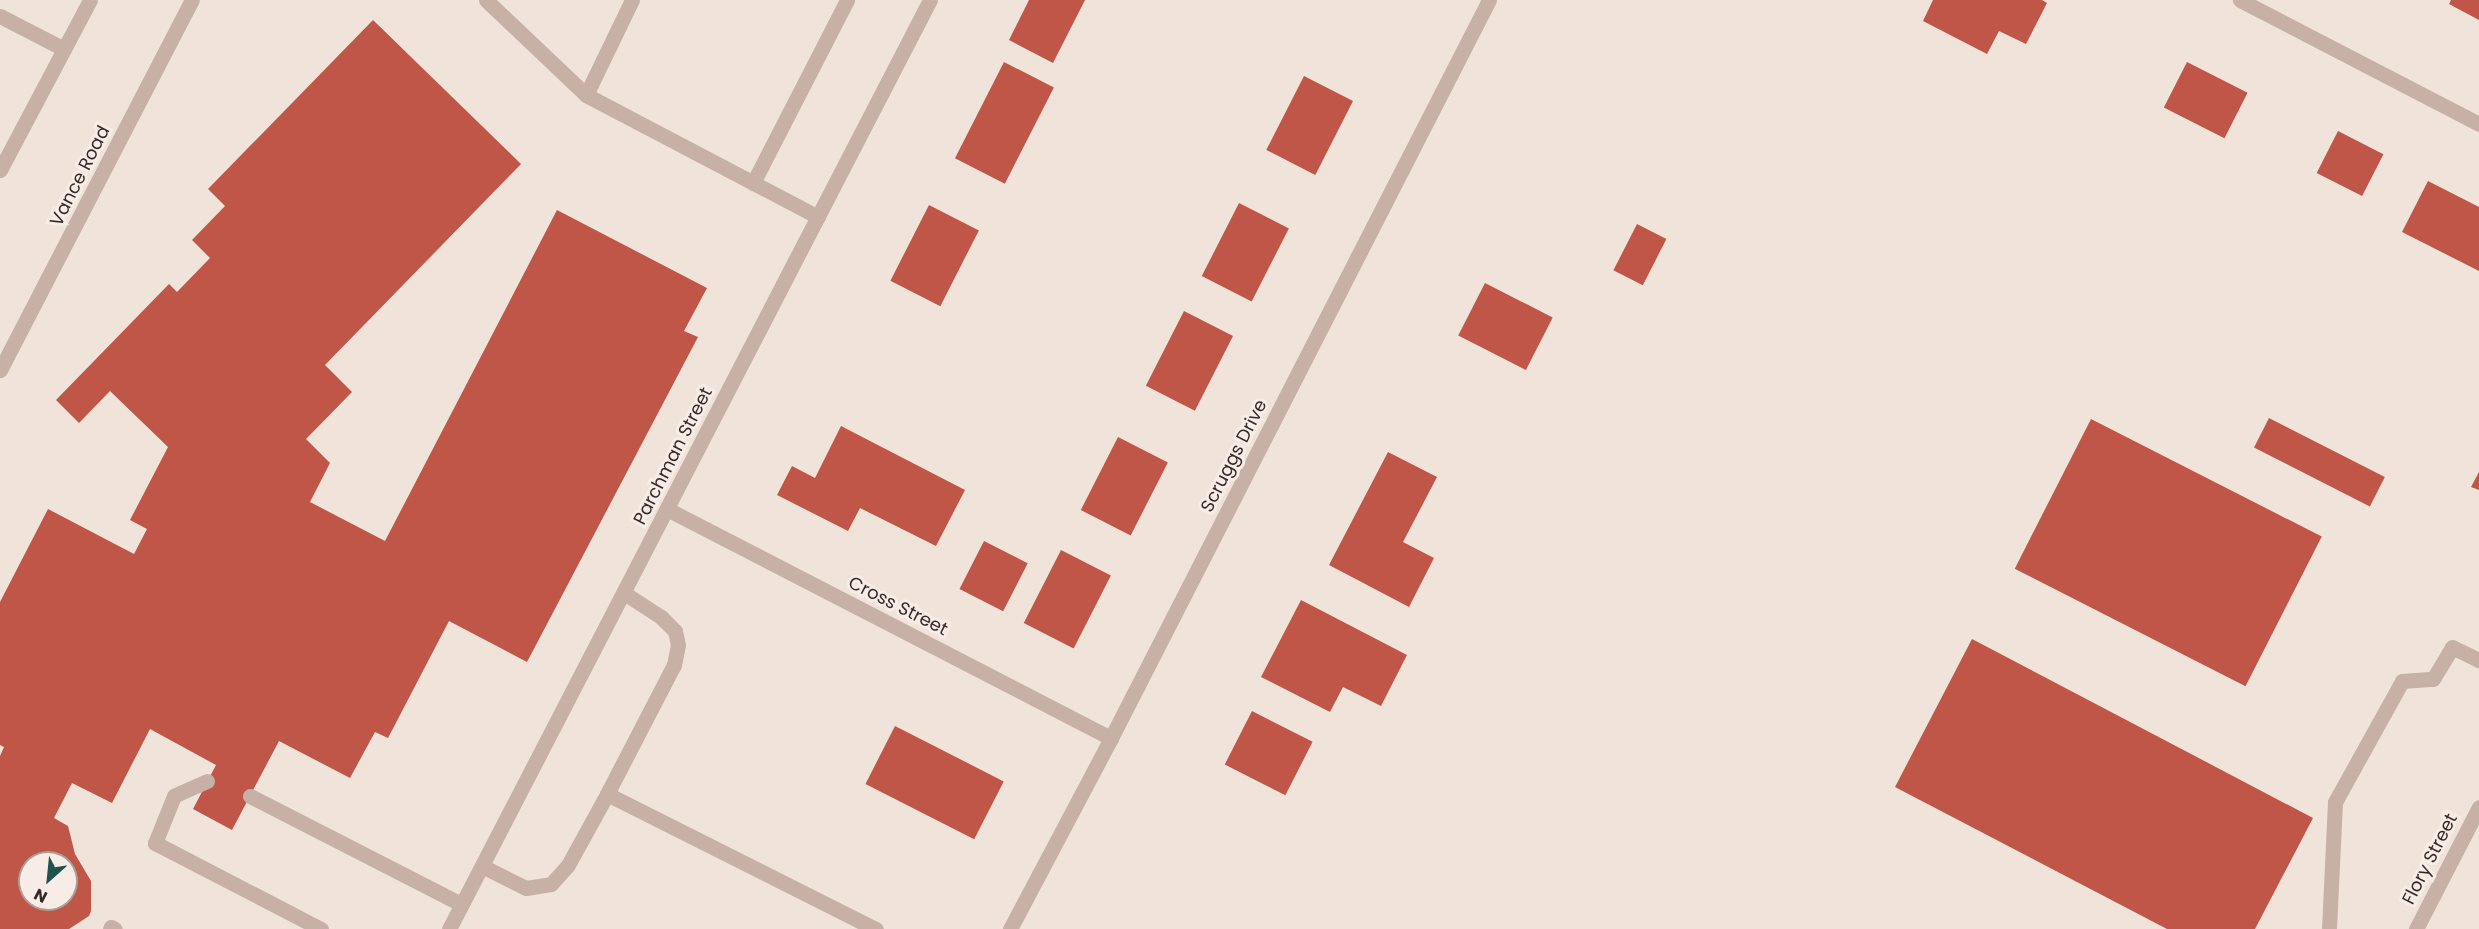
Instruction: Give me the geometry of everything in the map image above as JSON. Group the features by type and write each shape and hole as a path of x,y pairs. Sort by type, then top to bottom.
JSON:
{"street":[{"path":"0,170 90,0"},
{"name":"Vance Road","path":"1,365 192,0"},
{"path":"487,0 586,95 818,217"},
{"path":"586,95 633,0"},
{"path":"753,183 847,0"},
{"name":"Parchman Street","path":"449,929 930,0"},
{"name":"Scruggs Drive","path":"1010,929 1112,738 1489,0"},
{"path":"2241,0 2479,124"},
{"path":"0,16 64,49"},
{"name":"Cross Street","path":"667,509 1112,738"},
{"path":"482,866 525,888 551,884 568,865 607,794 674,665 678,645 675,631 661,616 624,593"},
{"path":"2329,929 2335,802 2368,741 2402,681 2433,679 2452,647 2479,660"},
{"path":"207,782 174,796 155,843 321,929"},
{"path":"607,794 876,929"},
{"path":"250,796 462,904"},
{"name":"Flory Street","path":"2416,929 2479,807"},
{"path":"110,929 111,927 116,929"}],"building":[{"path":"1029,0 1085,0 1053,63 1009,40"},
{"path":"1933,0 2042,0 2047,3 2026,44 1999,31 1987,54 1923,21"},
{"path":"2451,0 2479,0 2479,20 2449,4"},
{"path":"373,20 521,164 325,365 352,392 306,439 330,463 310,502 385,541 557,210 707,288 684,331 698,337 527,662 449,621 388,738 375,732 350,778 279,741 232,830 193,809 216,765 150,729 112,803 72,783 54,818 68,826 74,851 18,851 18,911 78,911 78,859 91,881 89,916 69,929 0,929 0,756 4,747 0,745 0,602 48,509 134,554 147,529 130,520 168,447 110,391 79,423 56,400 169,284 177,292 210,258 192,240 225,206 208,189"},
{"path":"1004,62 1054,87 1005,184 955,158"},
{"path":"2187,62 2248,93 2224,138 2164,107"},
{"path":"1304,76 1353,101 1315,175 1266,150"},
{"path":"2338,131 2383,154 2362,196 2317,173"},
{"path":"2428,181 2479,207 2479,271 2402,232"},
{"path":"1239,203 1289,228 1252,301 1202,276"},
{"path":"929,205 979,230 940,306 890,281"},
{"path":"1637,224 1666,239 1643,285 1613,270"},
{"path":"1485,283 1553,318 1526,370 1458,336"},
{"path":"1184,311 1233,336 1195,411 1146,386"},
{"path":"2269,418 2385,477 2370,506 2254,447"},
{"path":"2091,419 2322,537 2246,686 2015,569"},
{"path":"841,426 965,490 936,546 860,508 848,531 777,495 792,466 815,478"},
{"path":"1118,437 1168,462 1131,535 1081,510"},
{"path":"1388,452 1437,477 1403,542 1434,558 1409,607 1329,565"},
{"path":"2479,472 2479,490 2471,487"},
{"path":"984,541 1028,563 1003,611 959,589"},
{"path":"1061,550 1111,575 1074,648 1024,623"},
{"path":"1301,600 1407,655 1381,706 1343,687 1330,712 1261,677"},
{"path":"1972,639 2313,818 2255,929 2167,929 1895,787"},
{"path":"1252,711 1313,742 1285,795 1225,764"},
{"path":"895,726 1004,781 974,839 865,784"}]}
